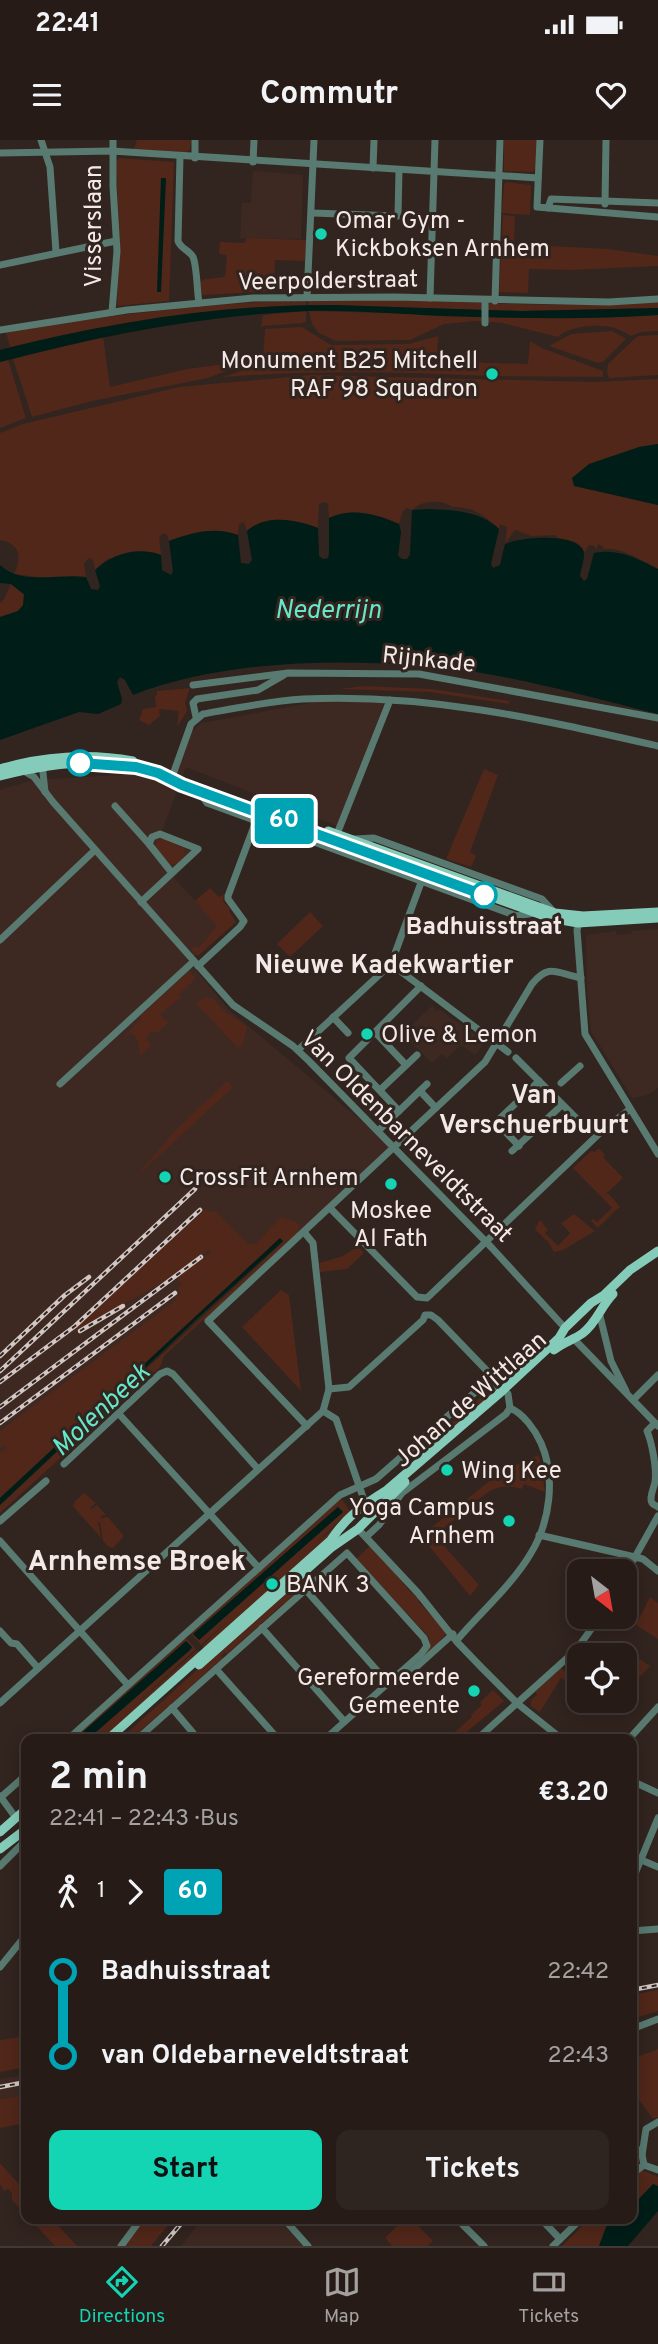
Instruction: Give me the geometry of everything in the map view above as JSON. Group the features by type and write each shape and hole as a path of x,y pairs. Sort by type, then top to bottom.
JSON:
{"main road":[{"path":"0,769 110,757 143,764 200,791 534,913 581,920 658,918"},
{"path":"0,776 42,764"},
{"path":"171,777 351,838 423,873 555,913 581,920 658,912"},
{"name":"Johan de Wittlaan","path":"123,1734 332,1547 357,1530 391,1494 559,1338 565,1328 591,1303 630,1270 658,1251"},
{"name":"Johan de Wittlaan","path":"114,1734 331,1540 346,1520 366,1502 387,1490 502,1390 561,1344 582,1334 600,1316 605,1301 623,1283 658,1258"},
{"path":"591,1303 597,1304 600,1316"},
{"path":"565,1328 573,1338"},
{"path":"366,1502 374,1502 377,1508 375,1513"},
{"path":"346,1520 348,1530 357,1530"},
{"path":"0,1832 20,1815"},
{"path":"20,1815 10,1832 21,1833"},
{"path":"0,1849 21,1836"}],"street":[{"path":"41,140 50,167 56,253"},
{"path":"77,152 79,140"},
{"name":"Visserslaan","path":"112,312 116,241 113,140"},
{"path":"195,140 195,158"},
{"path":"253,162 254,140"},
{"path":"307,297 314,140"},
{"path":"373,168 374,140"},
{"path":"430,298 435,140"},
{"path":"495,301 500,140"},
{"path":"540,140 537,207 658,217"},
{"path":"606,140 606,212"},
{"path":"0,153 112,151 538,178"},
{"path":"180,157 178,241 194,261 199,303"},
{"path":"312,213 398,216 399,170"},
{"path":"548,208 551,199 658,203"},
{"path":"0,265 116,241"},
{"name":"Veerpolderstraat","path":"0,330 112,312 253,298 430,298 485,302 609,302 658,299"},
{"path":"485,302 485,321"},
{"path":"196,718 193,703 197,699 258,690 288,673"},
{"name":"Rijnkade","path":"193,685 288,673 419,674 658,718"},
{"path":"171,777 191,724 196,718 203,714 300,699 390,700 477,708 658,746"},
{"path":"337,834 390,700"},
{"path":"42,764 46,793"},
{"name":"Van Oldenbarneveldtstraat","path":"22,770 34,778 233,1005 298,1050 486,1242 565,1328"},
{"path":"200,791 207,803 423,873 391,964 298,1050"},
{"path":"115,806 172,873"},
{"path":"60,1084 240,927 244,921 228,896 256,821"},
{"path":"141,902 198,849 160,834 152,837 149,844"},
{"path":"351,838 374,838 458,865 542,899 555,913"},
{"path":"0,940 95,849"},
{"path":"581,920 583,1028 593,1057 658,1154"},
{"path":"391,964 508,1052"},
{"path":"307,1426 208,1321 485,1062 542,972 581,978"},
{"path":"398,1111 349,1058 421,986"},
{"path":"333,1017 360,1046"},
{"path":"375,1032 406,1065"},
{"path":"380,1090 417,1055"},
{"path":"516,1058 553,1092 583,1125"},
{"path":"561,1083 580,1066"},
{"path":"519,1146 493,1125 539,1081"},
{"path":"378,1131 427,1084"},
{"path":"420,1091 436,1108"},
{"path":"512,1152 562,1105"},
{"path":"330,1208 417,1297 427,1298 593,1135 630,1109"},
{"path":"0,1703 323,1411 329,1389 313,1243 304,1232"},
{"path":"329,1389 349,1387 423,1320 425,1315 431,1315 491,1375 510,1408 517,1411 538,1435 547,1460 549,1489 540,1535 521,1567 455,1637 403,1679 388,1683"},
{"path":"600,1316 611,1361 626,1392"},
{"path":"573,1338 656,1424 647,1431 656,1471 651,1500 658,1507"},
{"path":"64,1464 164,1371 173,1374 258,1469"},
{"path":"634,1399 658,1375"},
{"name":"Johan de Wittlaan","path":"74,1734 340,1495 376,1479 478,1389 484,1386 502,1390"},
{"name":"Johan de Wittlaan","path":"366,1537 379,1525 402,1493 506,1414 510,1408"},
{"path":"323,1411 336,1419 366,1502"},
{"path":"119,1414 259,1568"},
{"path":"0,1521 46,1480"},
{"path":"635,1557 658,1516"},
{"path":"357,1530 518,1704 556,1734"},
{"path":"540,1535 643,1559 658,1571"},
{"path":"0,1541 128,1685"},
{"path":"332,1547 333,1565"},
{"path":"143,1734 347,1553 424,1639 427,1646 330,1734"},
{"path":"306,1589 388,1683"},
{"path":"262,1628 344,1721"},
{"path":"483,1734 576,1650 591,1629"},
{"path":"0,1631 11,1643 17,1644 38,1668"},
{"path":"216,1669 274,1734"},
{"path":"633,1734 658,1707"},
{"path":"172,1708 194,1734"},
{"path":"20,1815 2,1802 21,1781"},
{"path":"637,1783 658,1793"},
{"path":"637,1868 658,1818"},
{"path":"0,1866 21,1838"},
{"path":"637,1858 658,1867"},
{"path":"637,1932 658,1929"},
{"path":"0,1967 21,1945"},
{"path":"637,2027 658,2019"},
{"path":"644,2165 642,2155 646,2129 658,2122"},
{"path":"637,2149 642,2155"},
{"path":"644,2165 658,2170"},
{"path":"637,2170 644,2165"},
{"path":"121,2246 137,2224"},
{"path":"288,2224 307,2246"},
{"path":"462,2224 484,2246"},
{"path":"546,2224 560,2239"},
{"path":"553,2246 576,2224"}],"shaded area":[{"path":"137,140 191,140 190,150 187,152 134,149"},
{"path":"504,140 537,140 536,168 532,172 504,171"},
{"path":"119,158 174,162 169,301 117,306 120,247 116,162"},
{"path":"253,171 303,175 301,239 240,238 242,203 251,203"},
{"path":"507,182 531,185 530,215 502,213 504,184"},
{"path":"503,215 515,216 514,244 608,249 658,256 658,266 529,269 528,293 499,292"},
{"path":"246,238 306,240 305,261 275,260 274,291 202,295 200,282 225,277 227,255 219,254 220,242 245,243"},
{"path":"350,298 542,305 658,302 658,308 521,311 308,305 308,300"},
{"path":"306,300 306,305 157,319 10,347 6,333 161,310"},
{"path":"306,311 306,321 303,323 261,328 263,315"},
{"path":"309,311 576,318 658,315 658,331 641,332 631,336 609,326 593,326 569,330 558,337 502,323 476,321 444,324 410,340 336,341 319,333 312,324"},
{"path":"302,327 331,345 409,344 438,336 437,361 528,364 530,341 603,371 603,377 356,372 223,377 244,370 263,358 265,329"},
{"path":"612,331 625,340 603,362 598,363 549,346 571,334"},
{"path":"658,335 658,375 609,378 608,364 638,336"},
{"path":"103,336 110,387 187,369 255,360 208,378 92,401 32,417 13,359"},
{"path":"8,360 26,418 0,428 0,362"},
{"path":"312,375 595,382 658,379 658,444 639,447 624,497 658,505 658,569 632,555 605,549 599,544 595,550 595,546 589,545 585,552 575,542 555,535 531,536 515,530 505,544 507,527 500,524 499,529 478,513 443,503 426,503 412,510 407,508 403,511 399,524 382,517 355,512 329,518 328,504 324,502 319,504 318,528 300,522 272,520 247,531 244,522 239,524 238,535 212,532 169,541 164,533 159,537 161,555 153,552 107,559 95,570 93,560 89,558 84,563 86,577 14,574 18,552 12,544 0,540 0,433 23,424 179,387"},
{"path":"11,584 24,595 23,605 18,611 0,617 0,603"},
{"path":"365,686 432,689 509,701 509,704 430,692 338,689"},
{"path":"190,688 185,702 187,711 177,727 179,711 159,709 160,716 149,725 139,720 143,709 156,707 157,691"},
{"path":"338,698 385,701 337,826 186,767 162,831 202,848 174,878 222,930 189,962 228,1009 394,1148 299,1233 283,1220 0,1489 0,790 33,780 172,772 182,740 201,723"},
{"path":"484,769 498,775 470,852 476,856 471,867 446,859"},
{"path":"163,838 184,849 185,858 179,864 170,864 155,848 157,840"},
{"path":"210,888 219,897 224,894 223,901 236,922 198,956 191,950 196,946 199,948 217,926 195,901"},
{"path":"310,912 323,926 290,957 277,944"},
{"path":"658,929 658,1088 647,1095 632,1098 591,1031 586,935 616,931 616,935 631,934 632,931"},
{"path":"189,971 195,979 179,994 181,997 160,1014 168,1023 145,1038 151,1045 140,1056 138,1040 131,1032 121,1040 140,1017"},
{"path":"206,997 212,998 226,1013 247,1026 243,1043 238,1048 196,1003"},
{"path":"432,1006 435,1012 439,1009 485,1042 475,1055 461,1045 447,1058 442,1054 432,1063 403,1034"},
{"path":"227,1081 233,1087 135,1178 173,1133"},
{"path":"599,1148 605,1155 603,1157 623,1178 606,1194 620,1207 597,1228 591,1220 597,1222 612,1208 573,1168 591,1151 595,1152"},
{"path":"206,1209 211,1213 214,1210 249,1245 255,1245 281,1217 296,1222 301,1227 298,1231 300,1233 164,1356 160,1367 0,1513 0,1505 283,1242 280,1238 0,1498 0,1453 7,1449 4,1445 0,1448 0,1431 176,1300 175,1296 181,1293 177,1278 211,1252 209,1249 165,1281 76,1331 74,1328"},
{"path":"574,1214 595,1231 563,1250 554,1252 535,1229 540,1220 548,1230 545,1233 558,1246 570,1233 561,1223"},
{"path":"358,1246 364,1253 347,1269 320,1272 319,1263 343,1256"},
{"path":"281,1290 289,1295 301,1391 242,1327"},
{"path":"490,1388 495,1394 436,1445 418,1456 416,1454 403,1465 400,1463 430,1437 429,1435 432,1433 436,1437 481,1397 477,1392"},
{"path":"539,1455 545,1492 524,1484 522,1489 497,1488 463,1513 458,1511 456,1518 437,1534 479,1585 470,1596 421,1536 503,1470"},
{"path":"84,1493 96,1503 90,1508 97,1505 106,1515 101,1518 108,1517 124,1536 113,1548 103,1541 100,1522 101,1538 73,1506"},
{"path":"341,1498 350,1511 314,1545 337,1525 330,1537 205,1650 202,1646 228,1621 201,1645 190,1633","holes":["338,1507 259,1587 199,1640 194,1634"]},
{"path":"371,1545 447,1633 425,1656 423,1654 430,1647 429,1637 356,1559"},
{"path":"306,1577 308,1579 286,1604 227,1654 225,1652 221,1656 223,1658 137,1734 126,1734 285,1591"},
{"path":"650,1597 658,1603 658,1639 637,1623"},
{"path":"183,1639 187,1639 196,1649 125,1714 197,1650 201,1654 111,1734 94,1734 190,1650 192,1647 186,1641 81,1734 77,1734"},
{"path":"637,1657 650,1666 637,1680"},
{"path":"561,1668 566,1672 567,1681 561,1678 540,1712 531,1706 531,1700 537,1695 535,1692"},
{"path":"493,1690 504,1701 464,1734 453,1734 472,1717 482,1705 480,1702"},
{"path":"658,1990 658,2011 637,2017 637,1994"},
{"path":"21,2037 21,2068 0,2072 0,2040"},
{"path":"658,2049 658,2117 653,2119 637,2097 637,2057"},
{"path":"21,2076 21,2096 0,2099 0,2079"},
{"path":"21,2096 21,2124 0,2128 0,2099"},
{"path":"0,2163 21,2186 21,2210 12,2200 12,2193 8,2189 4,2191 0,2184"},
{"path":"642,2170 658,2177 658,2208 628,2246 562,2246 584,2224 637,2224 637,2174"},
{"path":"35,2224 57,2224 77,2246 55,2246"},
{"path":"142,2224 169,2224 151,2246 124,2246"},
{"path":"198,2224 283,2224 303,2246 181,2246"},
{"path":"399,2224 416,2224 433,2241 427,2246 392,2246 385,2238"}],"water":[{"path":"161,178 166,178 161,292 157,292"},
{"path":"336,305 521,311 658,308 658,315 550,318 341,311 269,313 152,328 0,362 0,350 125,323 209,311"},
{"path":"658,444 658,505 574,486 572,478 589,464 639,447"},
{"name":"Nederrijn","path":"429,509 475,515 499,529 491,564 493,568 500,565 505,544 557,538 576,543 582,548 584,557 580,576 584,581 587,579 594,553 619,553 658,569 658,714 476,672 393,664 303,663 213,673 171,682 133,695 125,680 120,677 117,682 121,704 98,714 79,712 0,740 0,617 18,611 23,605 24,594 11,584 0,583 0,565 19,575 30,577 86,577 91,589 98,590 100,586 95,570 125,553 143,551 161,555 162,570 171,575 173,571 169,541 203,532 220,531 238,535 241,563 249,564 252,560 247,531 272,520 300,522 318,528 319,556 323,559 328,558 329,553 329,518 355,512 382,517 399,524 401,532 398,556 407,559 410,555 412,510"},
{"name":"Molenbeek","path":"280,1238 283,1241 0,1505 0,1498"},
{"path":"338,1507 343,1512 199,1640 193,1634"},
{"path":"186,1641 192,1647 94,1734 81,1734"},
{"path":"653,2184 658,2186 658,2211 628,2246 599,2246 609,2224 637,2224 637,2201"}],"tunnel":[{"path":"583,1125 591,1133"}],"railway":[{"path":"0,1371 195,1189"},
{"path":"0,1382 75,1326 200,1210"},
{"path":"0,1407 201,1257"},
{"path":"0,1356 65,1295 89,1277"},
{"path":"0,1423 175,1293"},
{"path":"80,1331 123,1306"},
{"path":"637,1989 658,1985"},
{"path":"0,2087 21,2083"},
{"path":"162,2246 181,2224"}],"bus line":[{"name":"60","path":"80,763 113,764 158,773 182,785 484,895"}],"place":[{"name":"Omar Gym - Kickboksen Arnhem","path":"321,234"},
{"name":"Monument B25 Mitchell RAF 98 Squadron","path":"492,374"},
{"name":"Badhuisstraat","path":"484,895"},
{"name":"Olive & Lemon","path":"367,1034"},
{"name":"CrossFit Arnhem","path":"165,1177"},
{"name":"Moskee Al Fath","path":"391,1184"},
{"name":"Wing Kee","path":"447,1470"},
{"name":"Yoga Campus Arnhem","path":"509,1521"},
{"name":"BANK 3","path":"272,1584"},
{"name":"Gereformeerde Gemeente","path":"474,1691"}],"district":[{"name":"Nieuwe Kadekwartier","path":"384,964"},
{"name":"Van Verschuerbuurt","path":"534,1109"},
{"name":"Arnhemse Broek","path":"137,1560"}]}
